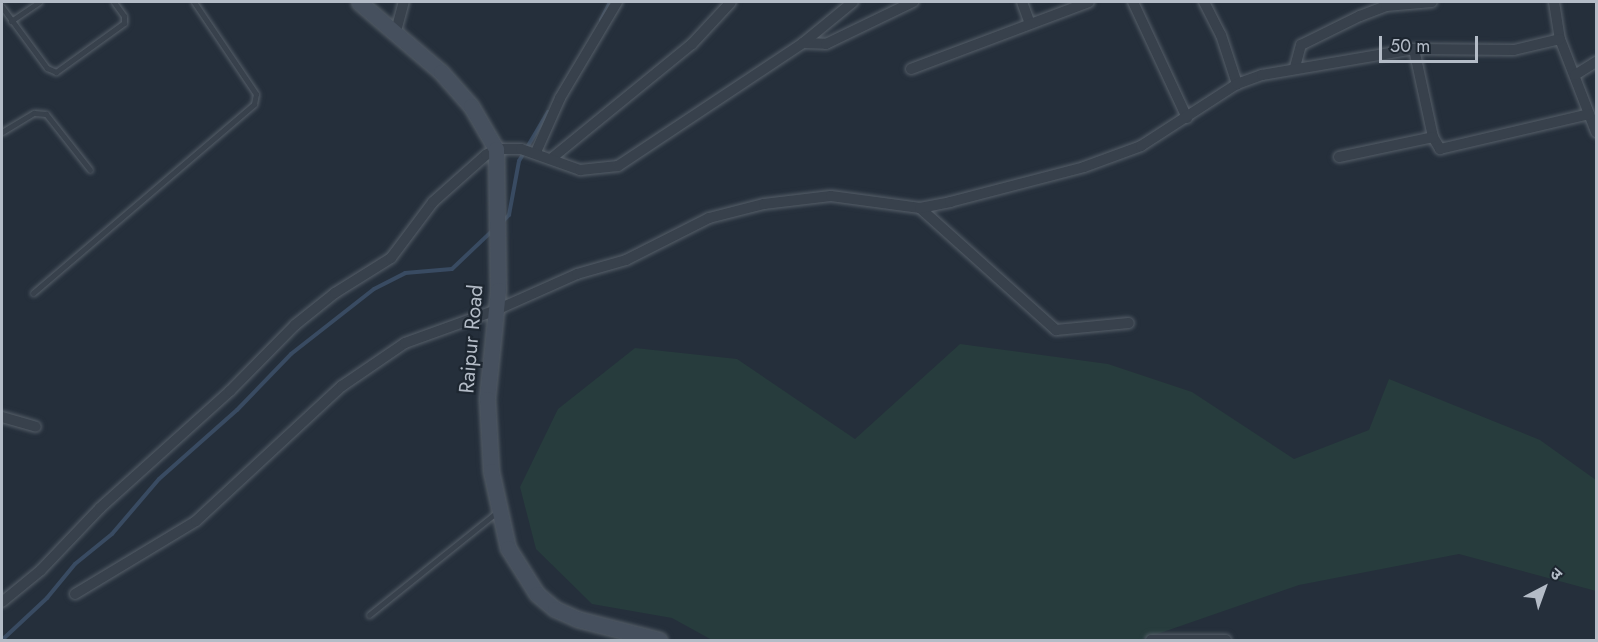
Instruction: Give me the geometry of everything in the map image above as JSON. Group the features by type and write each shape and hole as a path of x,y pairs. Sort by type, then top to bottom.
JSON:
{"main road":[{"path":"359,2 396,31 471,106 496,149"},
{"name":"Raipur Road","path":"496,149 498,290 494,311 487,399 497,512 508,548 524,577 555,609 577,619 659,640"}],"street":[{"path":"396,31 404,2"},
{"path":"529,151 617,2"},
{"path":"552,158 692,44 731,2"},
{"path":"2,602 28,582 100,508 230,391 295,326 335,293 391,258 433,202 474,163 496,149 529,151 580,170 618,166 803,43 854,2"},
{"path":"803,43 826,44 912,2"},
{"path":"1022,2 1030,24"},
{"path":"911,69 1089,2"},
{"path":"1133,2 1187,118"},
{"path":"1204,2 1237,84"},
{"path":"1295,67 1302,45 1360,16 1386,6 1431,2"},
{"path":"1554,2 1560,39 1596,132"},
{"path":"75,594 196,521 310,414 372,362 405,343 494,311 577,274 626,260 709,218 764,204 831,196 920,208 1084,167 1141,146 1237,84 1295,67 1414,49 1514,50 1560,39"},
{"path":"1414,49 1433,137 1443,150 1589,114"},
{"path":"1575,75 1596,62"},
{"path":"1339,157 1433,137"},
{"path":"920,208 1056,330 1129,323"},
{"path":"2,417 36,427"},
{"path":"1151,640 1226,640"}],"lane":[{"path":"11,21 39,2"},
{"path":"2,8 47,68 56,72 124,23 124,16 114,2"},
{"path":"33,293 254,104 256,94 194,2"},
{"path":"2,132 33,113 46,114 90,170"},
{"path":"369,615 497,512"}],"green space":[{"path":"960,344 1108,364 1192,392 1294,459 1369,430 1389,379 1540,440 1596,480 1596,591 1459,554 1299,585 1140,640 712,640 672,618 592,604 536,549 520,487 558,409 635,348 737,359 855,439"}],"waterway":[{"path":"601,20 610,2"},
{"path":"502,222 509,215 519,161 548,112"},
{"path":"2,640 47,598 75,564 112,534 159,479 237,410 291,354 374,289 405,273 452,269 492,231"}]}
